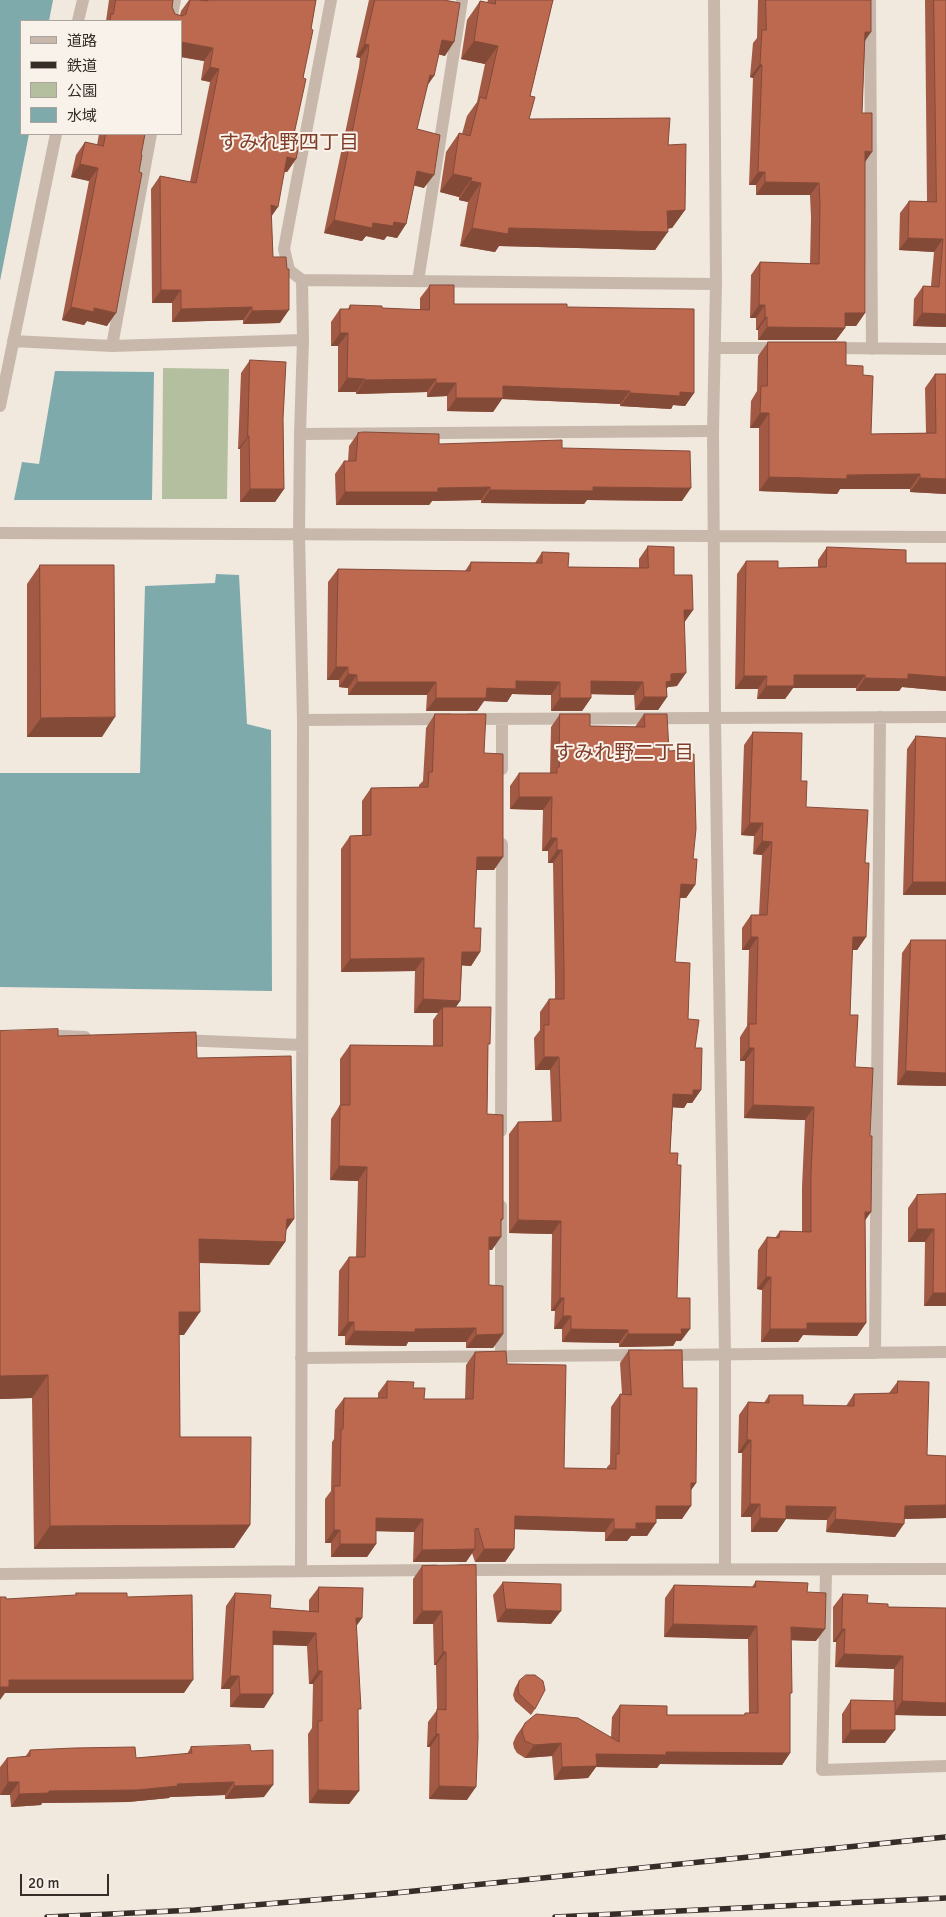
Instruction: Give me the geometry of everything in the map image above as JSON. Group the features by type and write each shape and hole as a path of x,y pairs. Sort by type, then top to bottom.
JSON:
{"street":[{"path":"78,20 83,0"},
{"path":"171,20 175,0"},
{"path":"331,0 284,249 289,270 302,280 716,284"},
{"path":"418,281 462,0"},
{"path":"714,0 716,284 713,431 715,718 725,1354 725,1568"},
{"path":"870,0 872,349"},
{"path":"0,406 56,135"},
{"path":"112,346 151,135"},
{"path":"301,1571 303,720 299,535 303,340 302,280"},
{"path":"13,341 112,346 303,340"},
{"path":"715,348 794,348"},
{"path":"813,348 946,348"},
{"path":"300,434 713,431"},
{"path":"0,533 946,537"},
{"path":"303,720 946,716"},
{"path":"875,1353 880,717"},
{"path":"502,719 502,779"},
{"path":"501,1147 502,829"},
{"path":"29,1034 98,1037"},
{"path":"166,1040 302,1045"},
{"path":"501,1197 501,1356"},
{"path":"301,1358 946,1352"},
{"path":"0,1574 725,1568 826,1571 946,1569"},
{"path":"826,1571 822,1770 946,1766"}],"green space":[{"path":"163,368 229,369 227,499 162,499"}],"water":[{"path":"0,0 53,0 49,20 20,20 20,135 29,135 0,281"},
{"path":"55,371 154,372 152,500 14,500 22,462 39,464"},
{"path":"216,574 239,575 247,724 271,730 272,991 0,987 0,773 140,773 145,586 215,583"}],"building":[{"path":"116,0 173,0 172,7 175,14 182,16 186,14 190,0 316,0 311,29 313,30 303,78 306,79 294,134 301,136 296,159 287,157 278,207 271,205 273,257 286,257 287,269 289,269 289,310 252,311 252,307 181,309 181,290 161,290 160,176 196,183 219,69 210,67 213,48 182,42 182,20 110,20 111,14 113,14"},
{"path":"375,0 444,0 460,3 454,42 442,40 434,76 430,75 417,129 440,135 434,175 417,171 406,224 394,222 393,226 373,223 372,228 334,220 368,54 369,45 365,44"},
{"path":"496,0 553,0 530,96 535,97 529,119 670,118 668,145 686,144 685,210 667,211 668,232 509,228 508,234 472,228 481,183 471,181 472,178 453,174 459,133 470,136 480,97 486,99 498,46 474,41 480,1 495,4"},
{"path":"766,0 871,0 871,32 865,32 862,113 872,113 872,152 865,151 865,313 845,313 845,328 767,327 765,305 759,305 760,262 819,264 819,183 765,182 765,172 758,172 762,65 760,64 762,30 766,30"},
{"path":"934,0 946,0 946,314 922,313 923,286 939,287 943,239 908,238 909,201 936,202"},
{"path":"106,135 145,135 139,172 142,173 116,313 94,308 94,312 71,307 98,168 80,164 85,142 103,146"},
{"path":"430,285 454,285 454,304 567,304 567,307 694,309 694,393 680,392 680,396 630,393 630,391 503,386 503,398 456,398 456,383 436,383 436,379 365,380 347,378 348,333 340,333 340,309 350,309 350,305 429,310"},
{"path":"768,342 846,342 846,365 863,366 863,375 873,376 871,434 936,433 935,374 946,374 946,479 920,478 920,474 847,475 847,479 769,477 769,413 760,413 761,386 767,386"},
{"path":"250,360 286,362 283,419 284,489 250,489 248,436"},
{"path":"358,433 439,434 439,444 562,440 562,448 690,451 691,488 593,487 593,491 490,490 490,487 438,488 438,492 345,492 344,461 356,461"},
{"path":"648,546 674,547 674,575 692,575 693,610 684,610 686,673 671,674 671,681 666,682 667,697 644,697 643,682 591,681 591,698 560,698 560,682 516,681 516,689 487,688 486,698 436,698 436,682 357,682 357,675 348,674 348,667 336,667 338,569 470,571 471,562 542,563 542,552 569,553 568,567 648,568"},
{"path":"827,547 906,550 906,563 946,563 946,677 908,674 908,679 865,678 865,675 794,675 794,686 766,686 767,676 744,676 746,561 778,561 778,568 826,567"},
{"path":"40,565 114,565 115,717 41,718"},
{"path":"435,714 486,714 484,753 503,754 503,857 477,857 474,928 481,928 480,952 462,952 460,1001 423,999 424,958 350,959 350,836 371,835 371,788 428,787 429,772 432,772"},
{"path":"560,714 590,714 590,726 645,727 644,714 667,714 669,751 683,750 684,755 694,754 696,829 693,859 697,859 695,885 681,884 675,962 690,963 688,1019 699,1020 695,1048 702,1048 701,1090 693,1090 693,1095 673,1094 670,1153 678,1153 677,1165 681,1165 677,1298 690,1298 690,1329 681,1329 682,1334 628,1334 628,1330 571,1329 571,1316 563,1316 564,1298 560,1298 561,1221 518,1220 518,1122 561,1121 559,1057 544,1057 544,1025 549,1025 549,999 564,999 562,850 557,850 557,838 551,838 552,797 519,797 519,773 557,773 557,767 559,767"},
{"path":"753,732 802,733 801,781 807,781 806,807 868,810 865,863 869,863 866,937 853,937 850,1015 858,1015 855,1067 873,1068 870,1136 872,1136 871,1212 865,1212 866,1323 807,1323 807,1329 770,1329 771,1277 766,1277 767,1237 779,1238 780,1231 811,1232 814,1107 753,1105 754,1048 749,1048 749,1024 756,1024 758,937 751,937 751,915 767,915 772,842 762,841 763,823 750,823"},
{"path":"916,736 946,738 946,882 913,882"},
{"path":"911,940 946,940 946,1073 906,1071"},
{"path":"443,1007 491,1007 490,1044 488,1044 487,1114 503,1115 503,1219 501,1219 501,1237 489,1237 489,1285 503,1286 503,1334 476,1335 476,1328 415,1329 415,1332 354,1331 354,1322 348,1322 349,1257 365,1257 367,1167 339,1166 340,1105 350,1105 350,1045 442,1046"},
{"path":"58,1029 58,1036 196,1032 197,1058 291,1056 294,1219 287,1219 285,1242 199,1239 200,1312 179,1312 180,1437 251,1437 250,1525 50,1526 48,1375 0,1376 0,1031"},
{"path":"946,1194 946,1293 933,1293 934,1229 917,1229 917,1195"},
{"path":"629,1350 682,1350 683,1388 697,1388 696,1483 691,1483 691,1506 656,1506 656,1523 636,1523 636,1529 614,1529 614,1519 515,1516 514,1549 484,1549 478,1528 475,1529 475,1549 422,1550 423,1519 376,1518 376,1544 340,1544 340,1530 334,1530 334,1486 340,1486 341,1429 343,1429 344,1398 387,1398 387,1381 414,1382 413,1388 425,1388 424,1399 473,1399 475,1352 506,1351 507,1364 566,1365 564,1468 616,1469 616,1454 619,1454 620,1394 631,1395"},
{"path":"898,1381 929,1382 927,1455 946,1456 946,1505 905,1506 904,1524 835,1519 836,1507 786,1506 786,1519 760,1518 760,1504 750,1504 751,1440 747,1440 748,1402 769,1403 769,1395 803,1395 803,1405 854,1406 854,1394 897,1393"},
{"path":"476,1565 478,1738 476,1787 439,1786 439,1734 436,1734 437,1709 446,1710 446,1652 443,1652 442,1611 422,1611 422,1566"},
{"path":"756,1581 808,1583 807,1592 826,1593 825,1629 791,1627 792,1693 790,1693 790,1753 666,1752 666,1755 596,1754 597,1766 562,1767 561,1743 534,1745 525,1741 522,1730 525,1723 536,1714 578,1718 619,1742 620,1705 667,1706 667,1715 745,1715 745,1713 758,1713 757,1626 673,1624 674,1585 755,1587"},
{"path":"503,1582 561,1584 561,1611 506,1609"},
{"path":"319,1587 363,1588 362,1618 356,1618 361,1709 358,1709 359,1791 318,1790 318,1721 322,1721 322,1671 318,1671 316,1633 273,1631 273,1694 240,1694 239,1676 230,1676 235,1593 271,1595 270,1608 318,1612"},
{"path":"76,1593 127,1593 127,1597 192,1595 193,1680 9,1680 9,1687 0,1687 0,1597 6,1597 6,1599 76,1595"},
{"path":"843,1594 868,1595 867,1603 888,1604 888,1607 946,1608 946,1703 902,1701 903,1656 844,1654 845,1629 842,1629"},
{"path":"526,1675 535,1675 543,1681 545,1690 535,1709 519,1694 519,1681"},
{"path":"851,1700 895,1701 895,1730 851,1730"},
{"path":"250,1745 251,1751 273,1750 273,1785 234,1786 234,1782 177,1784 178,1786 137,1790 49,1791 49,1793 19,1794 19,1782 8,1782 7,1758 30,1756 30,1750 135,1747 136,1758 192,1753 191,1747"}],"railway":[{"path":"47,1917 195,1910 385,1894 946,1837"},
{"path":"555,1917 946,1898"}],"district":[{"name":"すみれ野四丁目","path":"289,144"},
{"name":"すみれ野二丁目","path":"624,754"}]}
